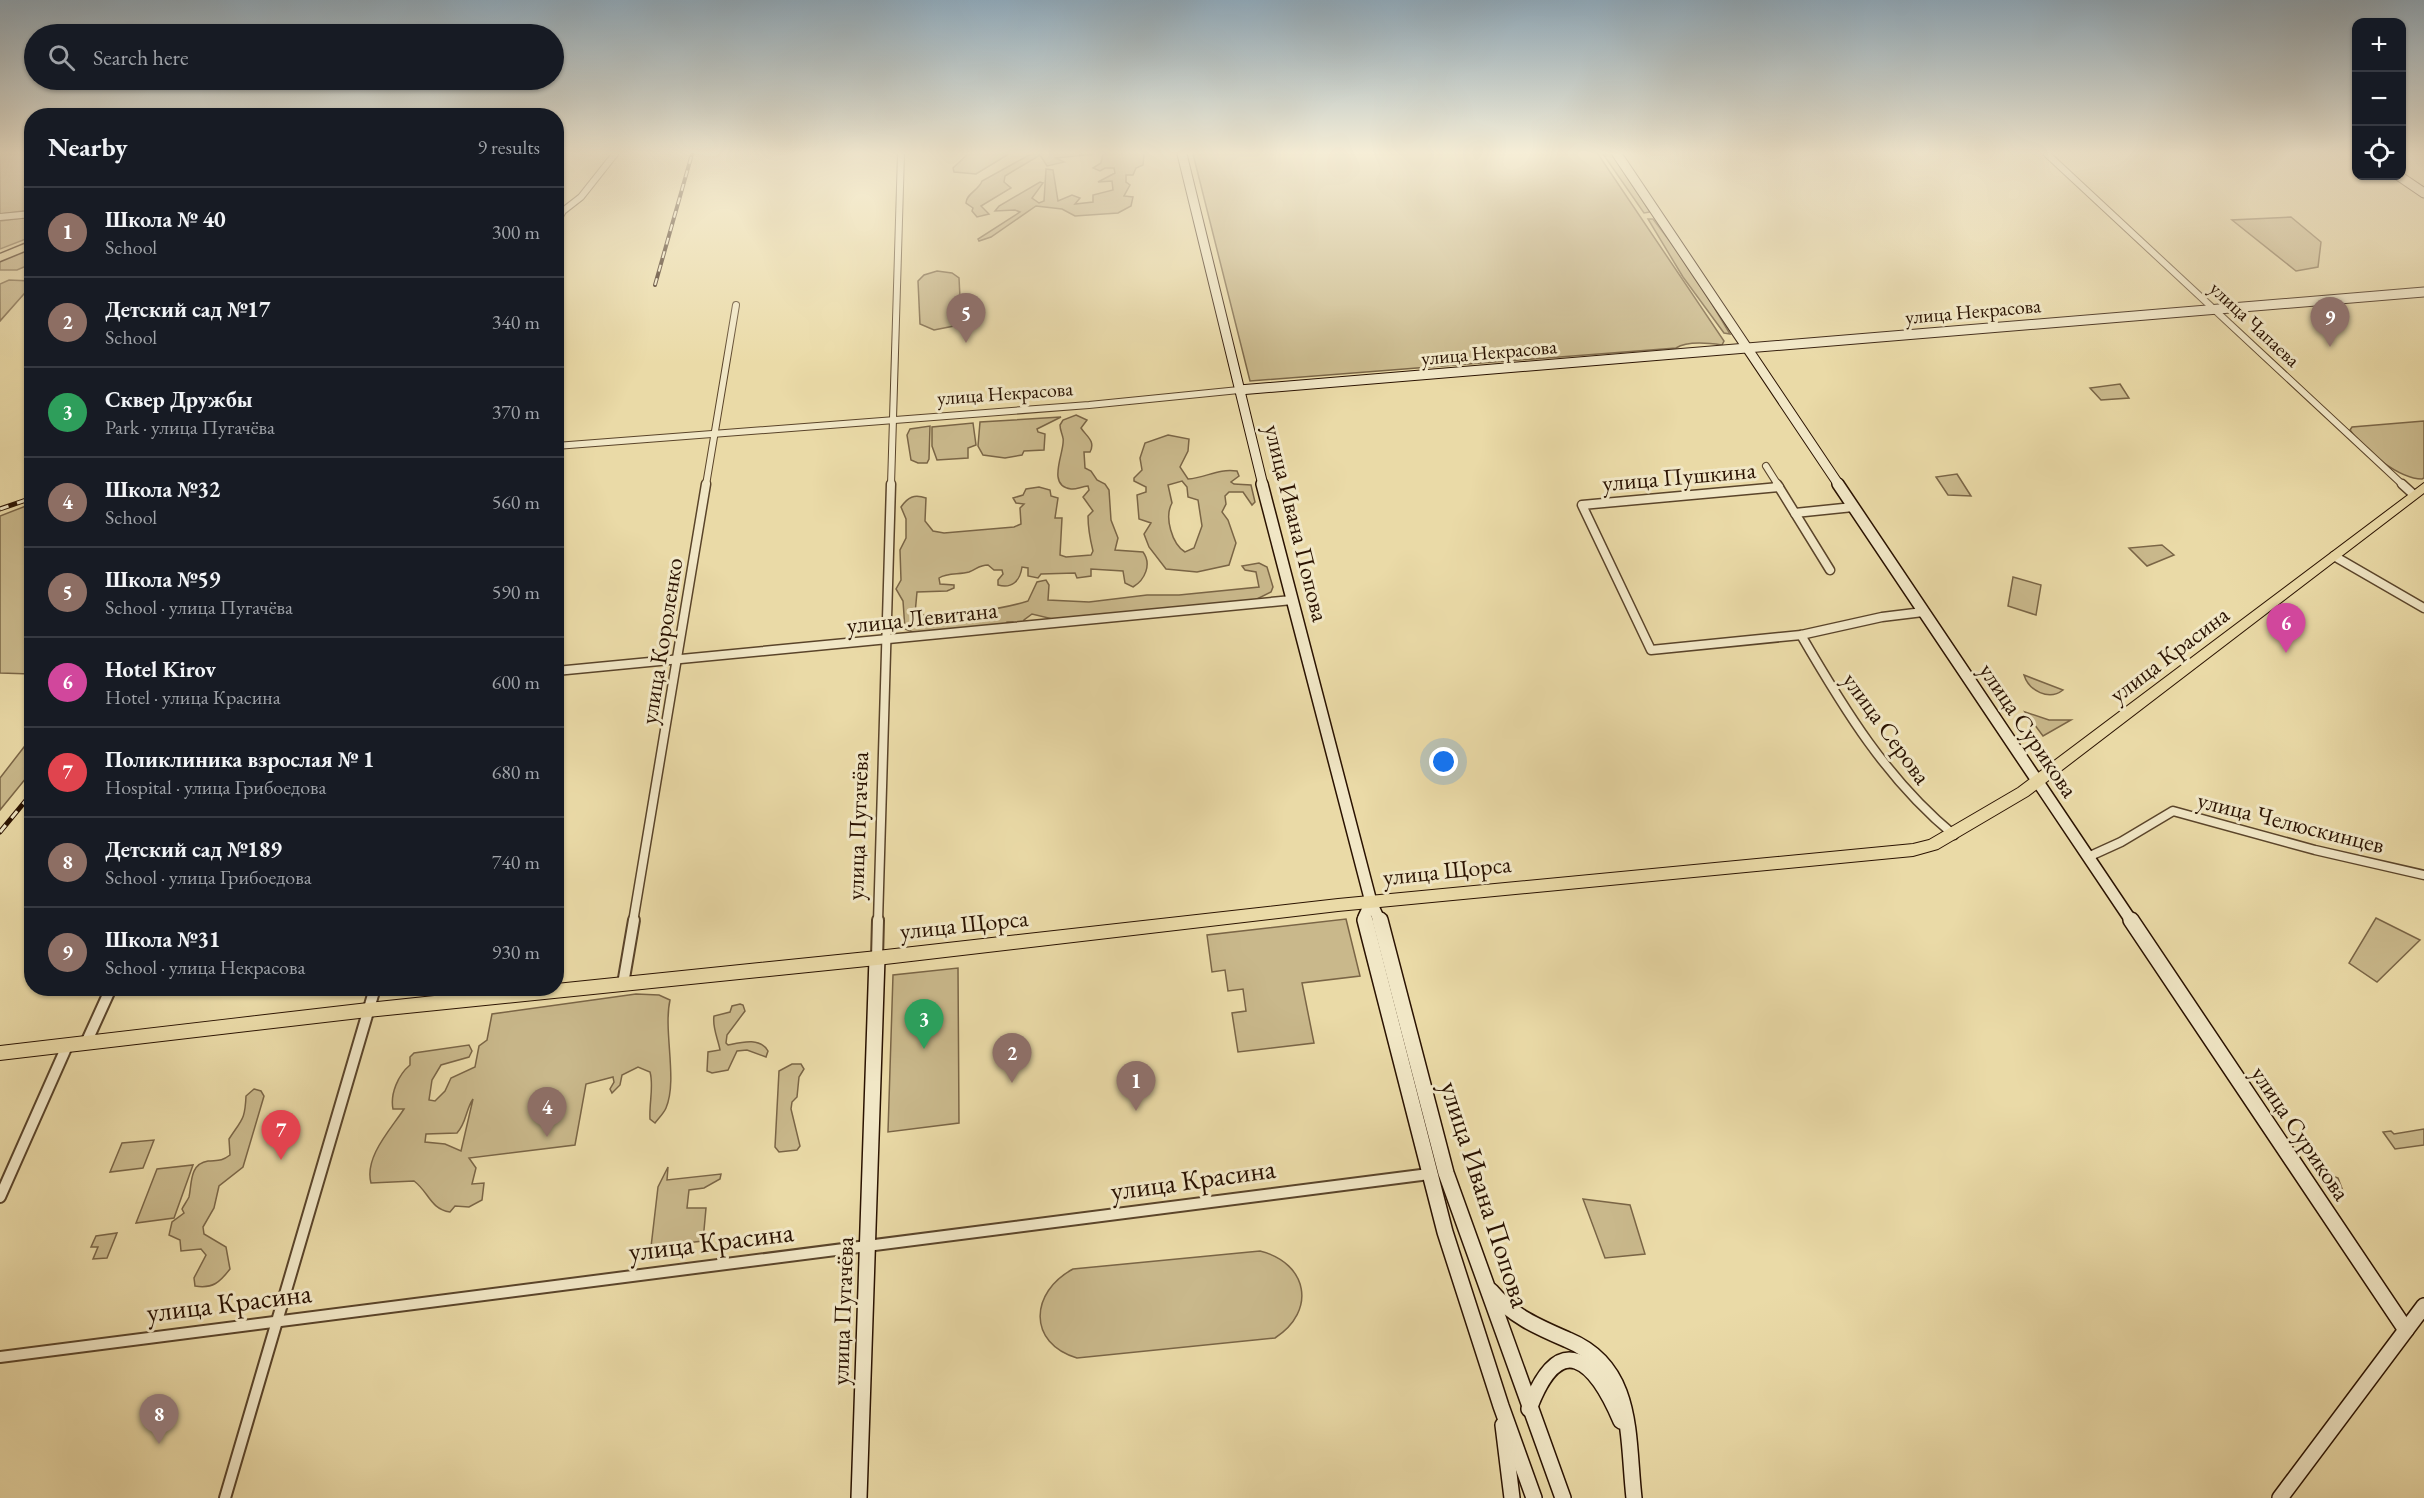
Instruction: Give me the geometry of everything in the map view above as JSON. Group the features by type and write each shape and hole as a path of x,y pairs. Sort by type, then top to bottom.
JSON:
{"highway":[{"path":"0,253 24,243"},
{"path":"0,258 24,248"}],"main road":[{"name":"улица Красина","path":"1933,845 1954,835 2037,783 2419,491"},
{"name":"улица Щорса","path":"564,990 878,958 1371,902 1854,857 1913,850 1933,845"},
{"name":"улица Щорса","path":"0,1053 505,996"}],"street":[{"name":"улица Пугачёва","path":"859,1498 900,224"},
{"name":"улица Ивана Попова","path":"1199,224 1292,600 1371,902 1379,916 1446,1173 1529,1410 1563,1498"},
{"name":"улица Сурикова","path":"1664,224 2406,1330"},
{"name":"улица Чапаева","path":"2122,224 2212,308 2419,491"},
{"name":"улица Некрасова","path":"564,445 894,420 2424,292"},
{"name":"улица Короленко","path":"622,984 736,305"},
{"path":"1766,466 1830,570"},
{"name":"улица Пушкина","path":"1779,487 1582,505 1651,650 1801,635"},
{"path":"1795,513 1853,507"},
{"path":"2334,556 2424,608"},
{"name":"улица Левитана","path":"564,670 1292,600"},
{"path":"1801,635 1882,617 1923,612"},
{"name":"улица Серова","path":"1801,635 1853,723 1875,752 1921,805 1954,835"},
{"name":"улица Челюскинцев","path":"2088,857 2121,842 2173,812 2316,850 2424,875"},
{"name":"улица Ивана Попова","path":"1371,902 1364,917 1429,1174 1501,1406 1534,1498"},
{"path":"86,1043 107,996"},
{"path":"225,1498 372,996"},
{"path":"0,1197 67,1046"},
{"name":"улица Красина","path":"0,1357 1429,1174"},
{"path":"1484,1281 1499,1302 1515,1316 1575,1342 1605,1362 1621,1391 1634,1498"},
{"path":"2280,1498 2424,1306"},
{"path":"1529,1410 1537,1384 1550,1366 1559,1362 1581,1363 1598,1375 1611,1395 1628,1445"},
{"path":"1501,1406 1512,1498"}],"shaded area":[{"path":"0,224 24,224 24,240 0,249"},
{"path":"1001,224 1010,224 991,237 979,241 978,239"},
{"path":"1211,224 1645,224 1724,341 1722,345 1692,343 1676,348 1250,381"},
{"path":"1651,224 1657,224 1693,272 1730,334 1724,333 1683,277"},
{"path":"2237,224 2299,224 2321,242 2318,267 2296,271"},
{"path":"24,251 24,267 17,270 0,270 0,261"},
{"path":"937,271 952,273 959,278 961,317 954,326 934,330 920,324 918,281 924,275"},
{"path":"9,280 24,281 24,294 0,321 0,284"},
{"path":"2120,384 2129,398 2101,400 2090,388"},
{"path":"1076,415 1087,420 1081,428 1092,445 1090,452 1084,452 1085,468 1091,471 1097,480 1105,484 1109,490 1111,520 1118,538 1115,550 1143,552 1147,567 1141,580 1133,587 1125,583 1123,571 1091,569 1091,576 1077,578 1075,573 1041,574 1038,578 1028,576 1028,568 1022,567 1014,583 1003,586 998,585 998,580 1003,574 1002,570 994,570 985,565 969,572 939,578 940,584 954,585 954,588 947,591 917,592 915,614 955,614 1017,604 1028,601 1037,582 1046,580 1049,585 1048,600 1089,602 1147,595 1179,595 1259,587 1256,572 1245,570 1242,566 1259,563 1267,567 1273,587 1271,592 1249,603 1061,621 1032,614 1024,620 1023,625 1016,627 1013,622 1007,622 1004,626 918,634 905,629 903,601 896,589 901,580 900,550 906,538 906,519 901,507 912,497 926,498 925,521 933,531 944,533 1014,527 1021,524 1020,508 1024,504 1016,503 1013,498 1023,495 1026,489 1039,487 1050,490 1051,496 1058,498 1055,518 1062,518 1060,555 1066,557 1091,555 1093,551 1088,516 1093,511 1083,497 1089,490 1088,486 1073,489 1063,486 1058,475 1063,444 1060,425 1063,420"},
{"path":"1061,417 1037,429 1038,432 1045,434 1044,450 1024,451 1022,455 1005,458 983,455 978,446 980,422"},
{"path":"2424,421 2424,478 2422,479 2413,478 2392,469 2363,446 2350,430 2352,427"},
{"path":"973,423 976,445 968,448 968,458 937,460 932,446 932,427"},
{"path":"930,426 927,463 911,460 907,435 910,429"},
{"path":"1168,435 1189,439 1188,451 1180,467 1188,479 1230,470 1237,471 1239,476 1231,482 1251,485 1255,502 1252,505 1243,492 1229,492 1225,496 1226,504 1222,512 1228,520 1236,543 1229,565 1197,572 1166,569 1149,547 1144,534 1151,523 1139,519 1137,495 1146,492 1146,487 1134,481 1142,470 1140,458 1145,443","holes":["1182,481 1187,487 1188,497 1198,500 1202,526 1194,548 1185,552 1176,543 1169,523 1172,503 1168,485"]},
{"path":"1957,474 1971,496 1948,495 1936,477"},
{"path":"24,507 24,674 0,673 0,516"},
{"path":"2162,545 2174,555 2147,566 2129,548"},
{"path":"2013,577 2041,585 2036,615 2008,606"},
{"path":"2024,675 2063,690 2052,695 2040,693 2030,686"},
{"path":"2025,712 2049,720 2071,720 2043,736"},
{"path":"24,747 24,781 0,810 0,778"},
{"path":"2376,918 2420,940 2377,982 2349,963"},
{"path":"1346,919 1360,976 1302,983 1314,1043 1238,1052 1232,1013 1246,1011 1243,989 1228,991 1225,970 1212,972 1207,935"},
{"path":"958,968 959,1123 888,1132 893,975"},
{"path":"636,994 659,995 670,1000 668,1026 671,1084 665,1110 655,1123 650,1119 652,1083 650,1072 638,1067 622,1075 620,1085 612,1093 610,1089 614,1082 613,1077 586,1084 575,1145 469,1158 476,1168 472,1184 484,1183 482,1200 469,1207 455,1206 450,1212 443,1210 434,1204 414,1181 371,1183 371,1163 375,1153 404,1109 393,1109 392,1103 399,1079 410,1065 410,1057 414,1053 469,1045 472,1051 469,1057 441,1065 432,1080 429,1100 435,1101 445,1091 451,1078 475,1067 479,1046 487,1040 492,1014","holes":["473,1099 461,1151 445,1144 425,1142 426,1134 457,1133 463,1125"]},
{"path":"743,1005 745,1011 727,1035 726,1043 728,1045 756,1042 768,1051 766,1057 747,1050 737,1051 728,1070 712,1073 707,1071 708,1052 720,1050 714,1029 714,1016 730,1012 732,1006"},
{"path":"792,1064 801,1064 804,1069 799,1077 797,1097 792,1102 791,1109 800,1146 797,1150 779,1152 775,1147 779,1071"},
{"path":"254,1089 261,1091 264,1096 243,1167 219,1186 214,1208 203,1227 204,1234 226,1247 230,1269 216,1284 195,1286 194,1278 206,1255 201,1249 181,1251 180,1240 169,1235 172,1222 184,1213 182,1209 189,1197 192,1175 197,1166 208,1161 221,1160 230,1155 229,1139 242,1119 246,1096"},
{"path":"2424,1129 2424,1145 2395,1149 2383,1132 2391,1131 2394,1134"},
{"path":"154,1140 143,1168 110,1172 122,1143"},
{"path":"193,1165 174,1218 136,1223 157,1169"},
{"path":"668,1167 667,1180 721,1174 720,1179 704,1188 689,1190 687,1208 706,1208 703,1241 651,1247 658,1187"},
{"path":"2325,1173 2338,1178 2343,1191 2337,1193 2328,1190 2320,1177"},
{"path":"1583,1199 1630,1205 1645,1254 1605,1258"},
{"path":"117,1233 107,1258 93,1259 98,1247 91,1247 96,1236"},
{"path":"1260,1251 1276,1257 1288,1266 1297,1277 1301,1289 1301,1302 1297,1315 1275,1338 1077,1358 1061,1351 1049,1341 1042,1329 1040,1316 1042,1303 1048,1290 1073,1269"}],"railway":[{"path":"655,285 672,224"},
{"path":"0,509 24,501"},
{"path":"0,832 24,803"}],"place":[{"name":"Школа №59","path":"966,343"},
{"name":"Школа №31","path":"2330,347"},
{"name":"Hotel Kirov","path":"2286,653"},
{"name":"Сквер Дружбы","path":"924,1049"},
{"name":"Детский сад №17","path":"1012,1083"},
{"name":"Школа № 40","path":"1136,1111"},
{"name":"Школа №32","path":"547,1137"},
{"name":"Поликлиника взрослая № 1","path":"281,1160"},
{"name":"Детский сад №189","path":"159,1444"}]}
